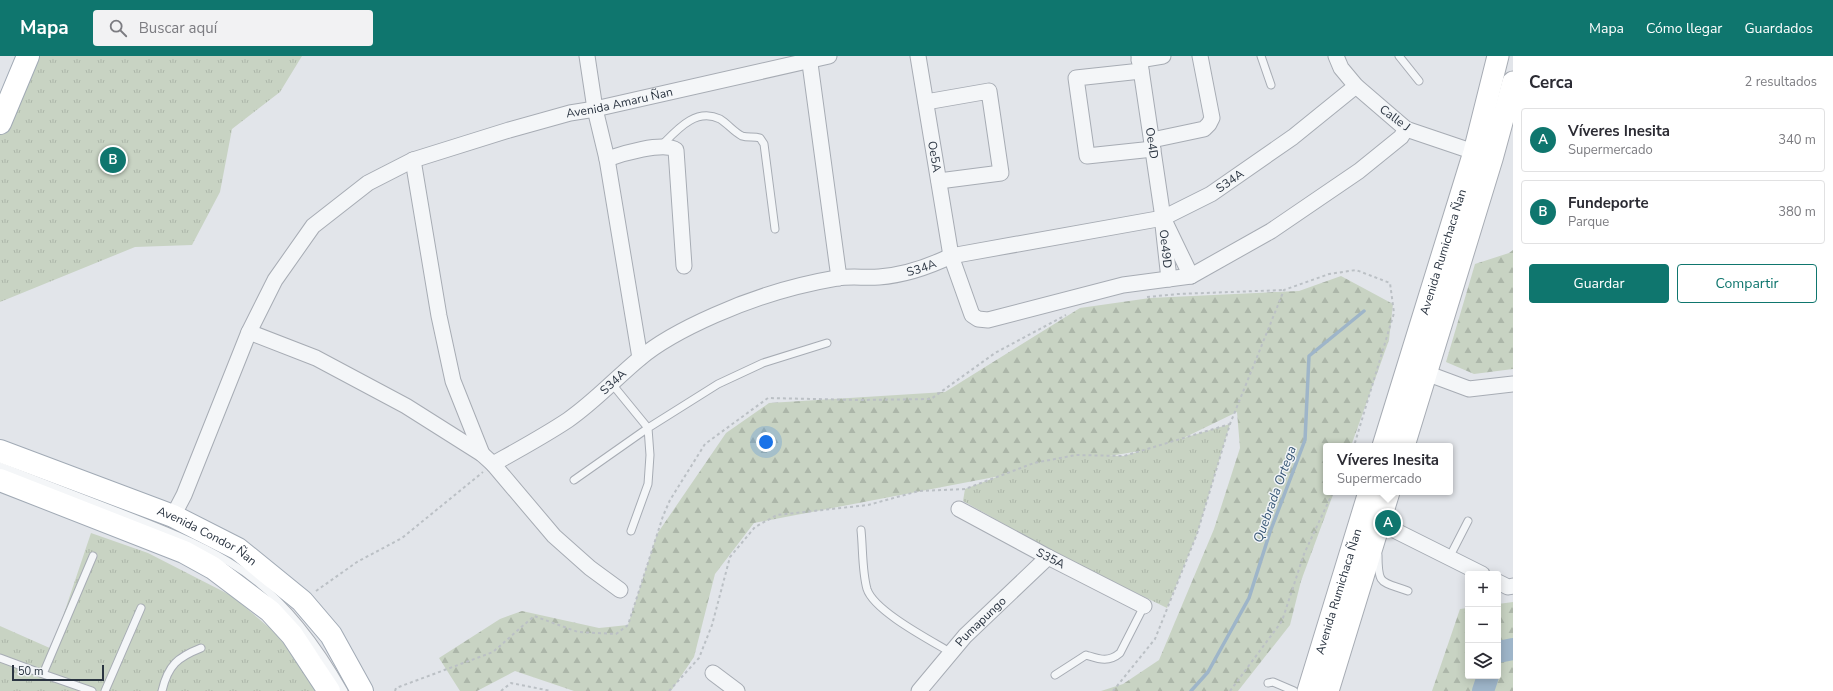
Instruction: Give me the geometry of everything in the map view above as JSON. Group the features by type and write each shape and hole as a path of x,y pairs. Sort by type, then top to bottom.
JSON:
{"main road":[{"path":"0,123 28,56"},
{"name":"Avenida Rumichaca Ñan","path":"1384,443 1474,152 1498,56"},
{"name":"Avenida Rumichaca Ñan","path":"1405,443 1492,159 1513,82"},
{"name":"Avenida Condor Ñan","path":"0,451 173,516 238,549 302,601 331,635 362,691"},
{"name":"Avenida Condor Ñan","path":"0,480 184,552 213,568 270,611 292,635 329,691"},
{"name":"Avenida Rumichaca Ñan","path":"1328,691 1373,524 1369,495"},
{"name":"Avenida Rumichaca Ñan","path":"1308,691 1373,524 1388,495"}],"street":[{"path":"587,56 595,109 607,159 640,358"},
{"name":"Avenida Amaru Ñan","path":"173,516 184,495 249,332 275,280 313,226 368,182 413,160 570,113 595,109 810,58 829,56"},
{"name":"Oe5A","path":"918,56 951,256 972,314 978,319 988,320 1123,285 1191,276"},
{"path":"1163,56 1076,78 1087,156 1152,144 1204,129 1212,118 1200,56"},
{"name":"Calle J","path":"1336,56 1341,68 1356,86 1406,129 1474,152"},
{"path":"810,58 839,278"},
{"name":"Oe4D","path":"1140,62 1166,224"},
{"name":"S34A","path":"487,459 569,420 640,358 681,332 716,314 776,292 839,278 881,277 906,273 926,268 951,256 1166,224 1212,194 1293,137 1356,86"},
{"path":"926,102 989,91 1001,173 939,181"},
{"path":"1191,276 1271,231 1359,171 1401,137 1406,129"},
{"path":"607,159 660,147 672,147 676,150 684,266"},
{"path":"413,160 436,301 454,381 487,459"},
{"name":"Oe49D","path":"1166,224 1191,276"},
{"name":"Oe49D","path":"1166,224 1162,231 1169,279"},
{"path":"249,332 316,358 406,406 487,459 554,536 590,568 620,590"},
{"path":"1426,373 1470,389 1513,384"},
{"name":"S35A","path":"959,509 1144,606"},
{"path":"1373,524 1476,571"},
{"name":"Pumapungo","path":"919,691 964,636 1048,557"},
{"path":"1501,584 1508,587 1513,586"},
{"path":"713,673 737,691"}],"lane":[{"path":"1261,56 1270,85"},
{"path":"1399,56 1420,81"},
{"path":"660,147 685,123 693,118 705,116 718,118 730,125 742,136 760,138 764,144 775,229"},
{"path":"574,480 648,428 718,384 763,363 827,343"},
{"path":"612,384 648,428 650,455 648,484 631,531"},
{"path":"0,466 182,537 229,562 258,584 289,612 326,659 344,691"},
{"path":"1449,558 1468,521"},
{"path":"1373,524 1379,578 1383,582 1408,591"},
{"path":"861,530 867,589 872,598 882,609 950,652"},
{"path":"43,674 93,556"},
{"path":"1055,675 1086,656 1105,660 1115,658 1120,653 1144,606"},
{"path":"105,691 141,608"},
{"path":"162,691 173,665 186,654 201,648"},
{"path":"0,658 92,691"},
{"path":"1268,683 1273,682 1294,691"}],"path":[{"path":"1141,297 1284,290 1329,274 1356,270 1390,284 1394,313 1355,443"},
{"path":"1113,691 1155,639 1197,534 1230,424 1284,290"},
{"path":"395,691 396,688 493,652 534,616 578,632 616,634 628,625 656,537 670,500 705,444 768,398 860,400 931,399 995,353 1057,318 1070,313"},
{"path":"669,691 698,658 712,625 730,557 755,527 777,515 868,505 919,491 965,489 1034,463 1076,455 1124,456 1230,424"},
{"path":"302,601 357,562 402,538 487,459"},
{"path":"1230,691 1282,621 1304,554 1332,495"},
{"path":"501,691 511,683 551,691"}],"green space":[{"path":"21,56 302,56 280,92 232,129 220,192 192,245 135,247 0,302 0,112"},
{"path":"1513,250 1513,369 1474,374 1446,362 1475,264 1509,253"},
{"path":"1341,276 1393,304 1389,340 1352,443 1323,443 1323,495 1333,495 1301,581 1290,625 1238,691 1101,691 1123,684 1159,660 1214,529 1240,448 1237,412 1165,447 1078,461 754,523 715,574 694,657 671,691 574,691 515,671 477,691 460,691 439,658 500,619 522,611 599,628 628,625 657,534 726,433 769,403 945,392 1080,308 1150,298 1299,291"},
{"path":"1230,424 1197,534 1167,608 1059,555 963,501 965,489 1034,463 1076,455 1124,456"},
{"path":"91,533 148,553 232,596 278,635 317,691 0,691 0,626 52,649"},
{"path":"1513,602 1513,691 1432,691 1460,609 1465,608 1465,679 1501,679 1501,604"}],"waterway":[{"name":"Quebrada Ortega","path":"1191,691 1208,672 1249,598 1270,532 1305,440 1309,356 1364,311"},
{"path":"1501,651 1513,649"},
{"path":"1483,691 1487,679"}],"place":[{"name":"Fundeporte","path":"113,160"},
{"name":"Víveres Inesita","path":"1388,523"}]}
